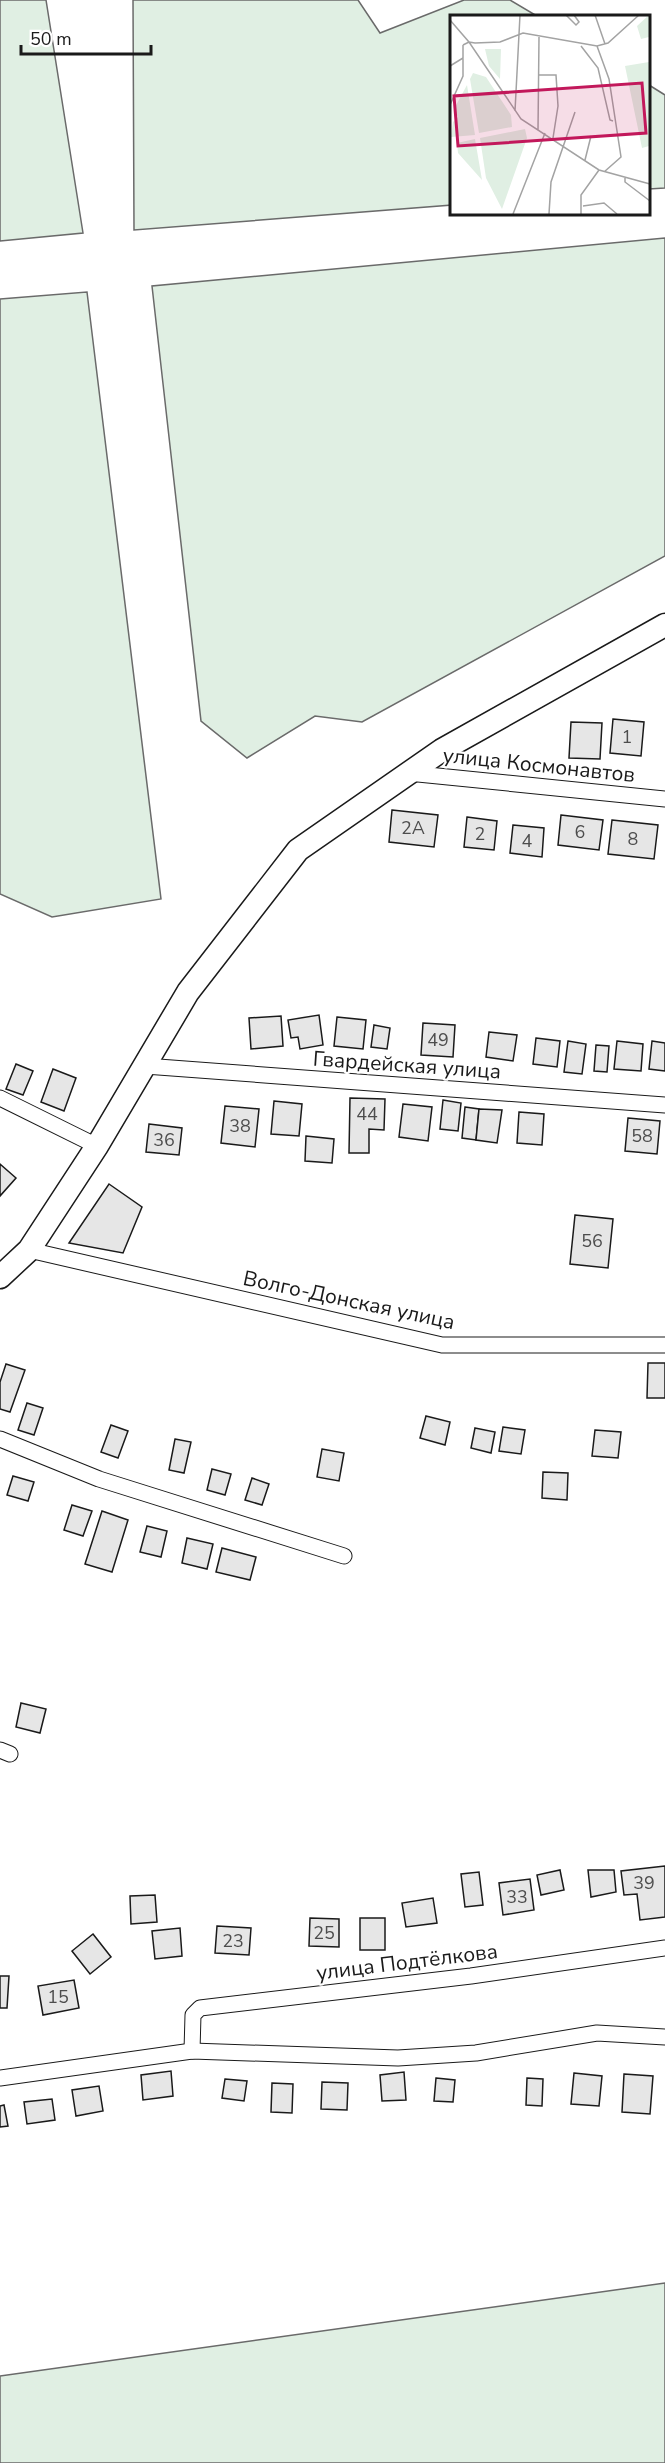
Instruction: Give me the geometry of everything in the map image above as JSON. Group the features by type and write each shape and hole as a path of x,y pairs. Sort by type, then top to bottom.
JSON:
{"street":[{"path":"0,1277 28,1250 97,1146 188,992 298,850 442,750 665,625"},
{"name":"улица Космонавтов","path":"408,773 665,799"},
{"name":"Гвардейская улица","path":"145,1066 665,1106"},
{"path":"0,1098 97,1146"},
{"name":"Волго-Донская улица","path":"28,1250 442,1345 665,1345"},
{"path":"0,1439 99,1479 344,1556"},
{"name":"улица Подтёлкова","path":"192,2051 193,2015 200,2008 471,1976 665,1948"},
{"path":"0,2078 192,2051 398,2058 476,2053 597,2033 665,2037"}],"green space":[{"path":"0,0 46,0 83,233 0,241"},
{"path":"133,0 358,0 380,33 464,0 510,0 535,15 450,15 450,205 134,230"},
{"path":"650,86 665,95 665,188 650,189"},
{"path":"665,238 665,556 362,722 315,716 247,758 201,721 152,286"},
{"path":"87,292 161,899 52,917 0,894 0,299"},
{"path":"665,2283 665,2463 0,2463 0,2376"}],"building":[{"path":"613,719 644,722 641,756 610,753"},
{"path":"571,722 602,723 600,759 569,758"},
{"path":"392,810 438,815 434,847 389,842"},
{"path":"561,815 603,820 599,850 558,845"},
{"path":"467,817 497,821 494,850 464,847"},
{"path":"612,820 658,825 654,859 608,854"},
{"path":"513,825 544,828 542,857 510,853"},
{"path":"319,1015 323,1045 300,1049 298,1037 291,1038 288,1020"},
{"path":"281,1016 283,1046 251,1049 249,1018"},
{"path":"337,1017 366,1020 363,1049 334,1046"},
{"path":"423,1023 455,1025 453,1057 421,1055"},
{"path":"374,1025 390,1028 387,1049 371,1047"},
{"path":"489,1032 517,1035 513,1061 486,1057"},
{"path":"536,1038 560,1041 557,1067 533,1064"},
{"path":"568,1041 586,1044 582,1074 564,1072"},
{"path":"617,1041 643,1044 641,1071 614,1069"},
{"path":"652,1041 665,1043 665,1071 649,1069"},
{"path":"596,1045 609,1046 607,1072 594,1071"},
{"path":"16,1064 33,1071 23,1095 6,1089"},
{"path":"53,1069 76,1078 64,1111 41,1102"},
{"path":"350,1098 385,1099 384,1130 369,1129 369,1153 349,1153"},
{"path":"443,1100 461,1103 458,1131 440,1129"},
{"path":"274,1101 302,1104 299,1136 271,1134"},
{"path":"403,1104 432,1107 428,1141 399,1137"},
{"path":"225,1106 259,1109 255,1147 221,1143"},
{"path":"465,1107 479,1109 476,1140 462,1138"},
{"path":"479,1109 502,1110 497,1143 476,1140"},
{"path":"519,1112 544,1114 542,1145 517,1143"},
{"path":"628,1118 660,1121 657,1154 625,1151"},
{"path":"149,1124 182,1128 179,1155 146,1152"},
{"path":"306,1136 334,1139 332,1163 305,1161"},
{"path":"0,1164 16,1178 0,1196"},
{"path":"109,1184 142,1207 123,1253 69,1243"},
{"path":"575,1215 613,1219 608,1268 570,1264"},
{"path":"648,1363 665,1363 665,1398 647,1398"},
{"path":"6,1364 25,1370 10,1412 0,1409 0,1382"},
{"path":"27,1403 43,1408 34,1435 18,1430"},
{"path":"426,1416 450,1422 445,1445 420,1438"},
{"path":"111,1425 128,1431 118,1458 101,1452"},
{"path":"503,1427 525,1430 521,1454 499,1451"},
{"path":"475,1428 495,1432 491,1453 471,1448"},
{"path":"595,1430 621,1432 618,1458 592,1456"},
{"path":"175,1439 191,1442 184,1473 169,1470"},
{"path":"322,1449 344,1453 339,1481 317,1477"},
{"path":"212,1469 231,1474 225,1495 207,1490"},
{"path":"543,1472 568,1473 567,1500 542,1498"},
{"path":"13,1476 34,1482 28,1501 7,1495"},
{"path":"252,1478 269,1484 262,1505 245,1500"},
{"path":"72,1505 92,1511 83,1536 64,1530"},
{"path":"102,1511 128,1520 112,1572 85,1564"},
{"path":"147,1526 167,1531 161,1557 140,1552"},
{"path":"187,1538 213,1544 207,1569 182,1563"},
{"path":"222,1548 256,1557 250,1580 216,1572"},
{"path":"21,1703 46,1709 40,1733 16,1727"},
{"path":"665,1866 665,1917 640,1920 637,1894 624,1895 621,1871"},
{"path":"560,1870 564,1890 541,1895 537,1875"},
{"path":"588,1870 614,1870 616,1892 591,1897"},
{"path":"479,1872 483,1905 465,1907 461,1874"},
{"path":"530,1879 534,1910 503,1915 499,1883"},
{"path":"155,1895 157,1922 131,1924 130,1896"},
{"path":"433,1898 437,1923 406,1927 402,1903"},
{"path":"310,1918 339,1919 339,1947 309,1946"},
{"path":"360,1918 385,1918 385,1950 360,1950"},
{"path":"217,1926 251,1928 249,1955 215,1953"},
{"path":"180,1928 182,1956 155,1959 152,1931"},
{"path":"93,1934 111,1957 90,1974 72,1951"},
{"path":"0,1976 9,1976 7,2008 0,2008"},
{"path":"74,1980 79,2008 43,2015 38,1986"},
{"path":"171,2071 173,2096 143,2100 141,2075"},
{"path":"404,2072 406,2100 382,2101 380,2075"},
{"path":"574,2073 602,2076 599,2106 571,2104"},
{"path":"624,2074 653,2076 650,2114 622,2112"},
{"path":"436,2078 455,2080 453,2102 434,2101"},
{"path":"527,2078 543,2079 542,2106 526,2105"},
{"path":"225,2079 247,2081 244,2101 222,2098"},
{"path":"322,2082 348,2083 347,2110 321,2109"},
{"path":"272,2083 293,2084 292,2113 271,2112"},
{"path":"99,2086 103,2111 76,2116 72,2090"},
{"path":"52,2099 55,2120 27,2124 24,2102"},
{"path":"4,2105 8,2126 0,2127 0,2106"}]}
